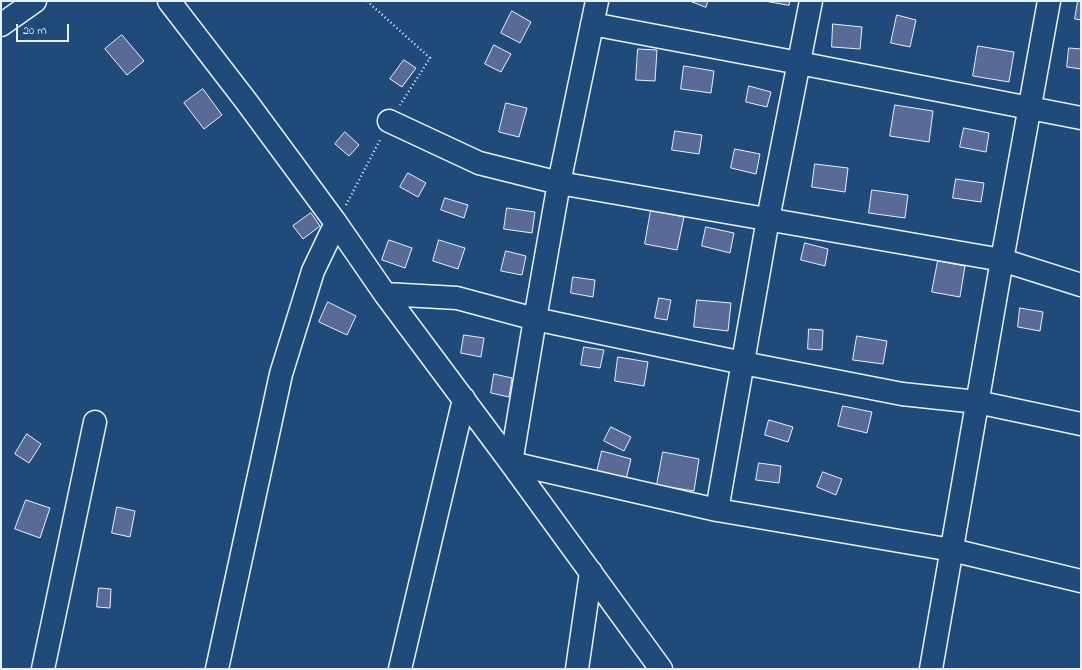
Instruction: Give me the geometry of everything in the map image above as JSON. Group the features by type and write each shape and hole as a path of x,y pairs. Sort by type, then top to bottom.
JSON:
{"street":[{"path":"1,25 35,1"},
{"path":"169,1 336,223 385,294 464,399 661,669"},
{"path":"511,463 559,183 597,1"},
{"path":"717,510 768,219 811,1"},
{"path":"931,669 1002,260 1049,1"},
{"path":"592,24 1081,118"},
{"path":"390,121 478,163 559,183 1002,260 1081,284"},
{"path":"217,669 281,374 313,271 336,223"},
{"path":"385,294 457,298 535,319 743,363 902,394 977,402 1081,424"},
{"path":"400,669 464,399"},
{"path":"43,669 95,422"},
{"path":"511,463 717,510 952,550 1081,581"},
{"path":"577,669 591,572"}],"building":[{"path":"690,1 708,1 706,7"},
{"path":"765,1 790,1 789,5"},
{"path":"1078,1 1081,1 1081,20 1075,19"},
{"path":"512,11 531,22 520,43 501,33"},
{"path":"897,15 916,20 910,47 891,43"},
{"path":"833,24 862,27 860,49 832,47"},
{"path":"122,35 144,61 127,75 105,49"},
{"path":"494,45 511,54 501,72 485,64"},
{"path":"978,46 1014,52 1009,82 973,76"},
{"path":"1069,48 1081,49 1081,69 1067,67"},
{"path":"638,49 657,50 655,81 636,80"},
{"path":"404,60 416,68 402,87 390,79"},
{"path":"684,66 714,71 711,93 681,89"},
{"path":"749,86 771,92 767,107 746,102"},
{"path":"203,89 222,115 204,129 184,103"},
{"path":"506,103 527,108 519,137 499,132"},
{"path":"895,105 933,111 929,142 890,136"},
{"path":"964,128 989,133 986,152 960,147"},
{"path":"675,131 702,135 699,154 672,150"},
{"path":"345,132 359,145 349,156 335,144"},
{"path":"735,149 760,154 756,174 731,168"},
{"path":"815,164 848,168 845,192 812,187"},
{"path":"408,173 426,183 418,197 400,187"},
{"path":"956,179 984,183 981,202 953,198"},
{"path":"872,190 908,195 905,218 869,213"},
{"path":"445,198 468,205 464,218 441,210"},
{"path":"507,208 535,212 532,233 504,229"},
{"path":"651,210 684,217 677,250 645,244"},
{"path":"311,213 320,226 303,239 293,226"},
{"path":"706,227 734,233 730,253 702,246"},
{"path":"389,240 412,248 405,268 382,260"},
{"path":"439,240 465,248 458,269 433,261"},
{"path":"805,243 828,249 825,266 801,260"},
{"path":"506,251 526,256 522,275 501,271"},
{"path":"938,261 965,266 960,297 932,292"},
{"path":"573,277 595,280 593,297 571,293"},
{"path":"659,298 671,300 667,320 655,318"},
{"path":"697,300 731,303 728,331 694,327"},
{"path":"328,302 356,316 347,335 319,322"},
{"path":"1020,308 1043,312 1040,331 1018,327"},
{"path":"809,329 823,330 822,350 808,349"},
{"path":"464,335 484,338 481,357 461,353"},
{"path":"857,336 887,341 883,364 853,360"},
{"path":"584,347 604,350 600,368 581,365"},
{"path":"618,357 648,362 644,386 615,381"},
{"path":"494,374 512,378 509,397 491,393"},
{"path":"843,406 872,412 867,433 838,426"},
{"path":"769,420 793,427 788,442 765,435"},
{"path":"611,427 631,437 624,451 604,441"},
{"path":"27,434 41,444 29,463 15,454"},
{"path":"602,451 631,459 626,479 597,472"},
{"path":"663,452 699,459 694,491 657,485"},
{"path":"759,463 781,466 779,483 756,480"},
{"path":"823,472 842,479 836,495 817,487"},
{"path":"26,500 50,508 40,538 15,529"},
{"path":"117,507 135,511 130,537 112,533"},
{"path":"99,588 111,589 110,608 97,607"}]}
